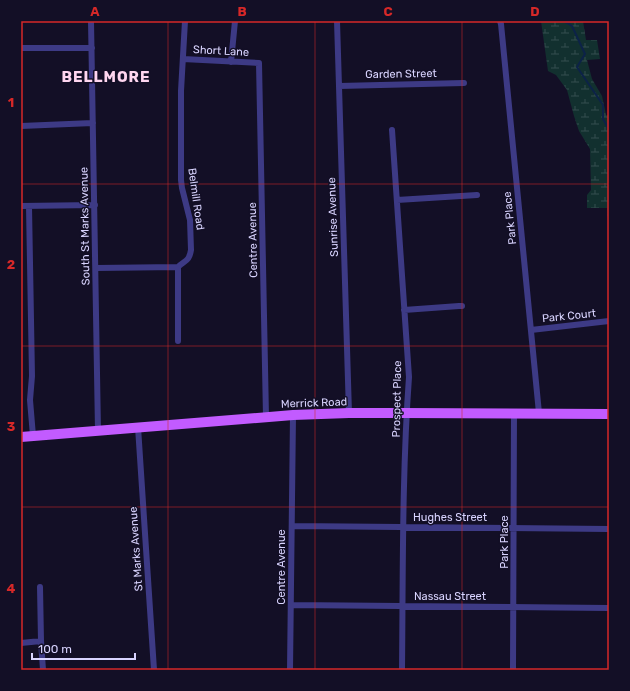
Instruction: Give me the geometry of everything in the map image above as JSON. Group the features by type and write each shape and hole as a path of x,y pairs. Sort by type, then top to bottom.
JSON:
{"main road":[{"name":"Merrick Road","path":"21,437 293,415 349,413 609,414"}],"street":[{"name":"South St Marks Avenue","path":"91,21 98,431"},
{"name":"Belmill Road","path":"178,267 188,259 191,250 190,220 181,180 181,91 185,21"},
{"path":"231,62 235,21"},
{"name":"Sunrise Avenue","path":"337,21 349,413"},
{"name":"Park Place","path":"500,21 539,413"},
{"path":"21,48 92,48"},
{"name":"Short Lane","path":"183,59 259,63"},
{"name":"Centre Avenue","path":"259,63 266,417"},
{"name":"Garden Street","path":"339,86 464,83"},
{"path":"21,126 93,123"},
{"name":"Prospect Place","path":"392,130 409,377 406,413 403,527 402,670"},
{"path":"397,200 476,195"},
{"path":"21,206 95,205"},
{"path":"29,206 32,376 30,400 33,436"},
{"path":"96,268 178,267 178,341"},
{"path":"404,310 462,306"},
{"name":"Park Court","path":"531,330 609,322"},
{"name":"Park Place","path":"513,670 514,413"},
{"name":"Centre Avenue","path":"290,670 293,415"},
{"name":"St Marks Avenue","path":"138,428 154,670"},
{"name":"Hughes Street","path":"292,526 609,529"},
{"path":"40,588 42,670"},
{"name":"Nassau Street","path":"291,605 609,608"},
{"path":"21,643 41,641"}],"green space":[{"path":"541,21 583,21 586,40 597,40 600,59 587,60 592,79 602,96 606,115 609,115 609,233 607,208 587,208 587,195 591,190 590,149 579,131 567,90 556,75 548,71"}],"waterway":[{"path":"564,21 572,26 585,54 577,67 603,105 603,119 609,129"}],"district":[{"name":"BELLMORE","path":"106,77"}]}
